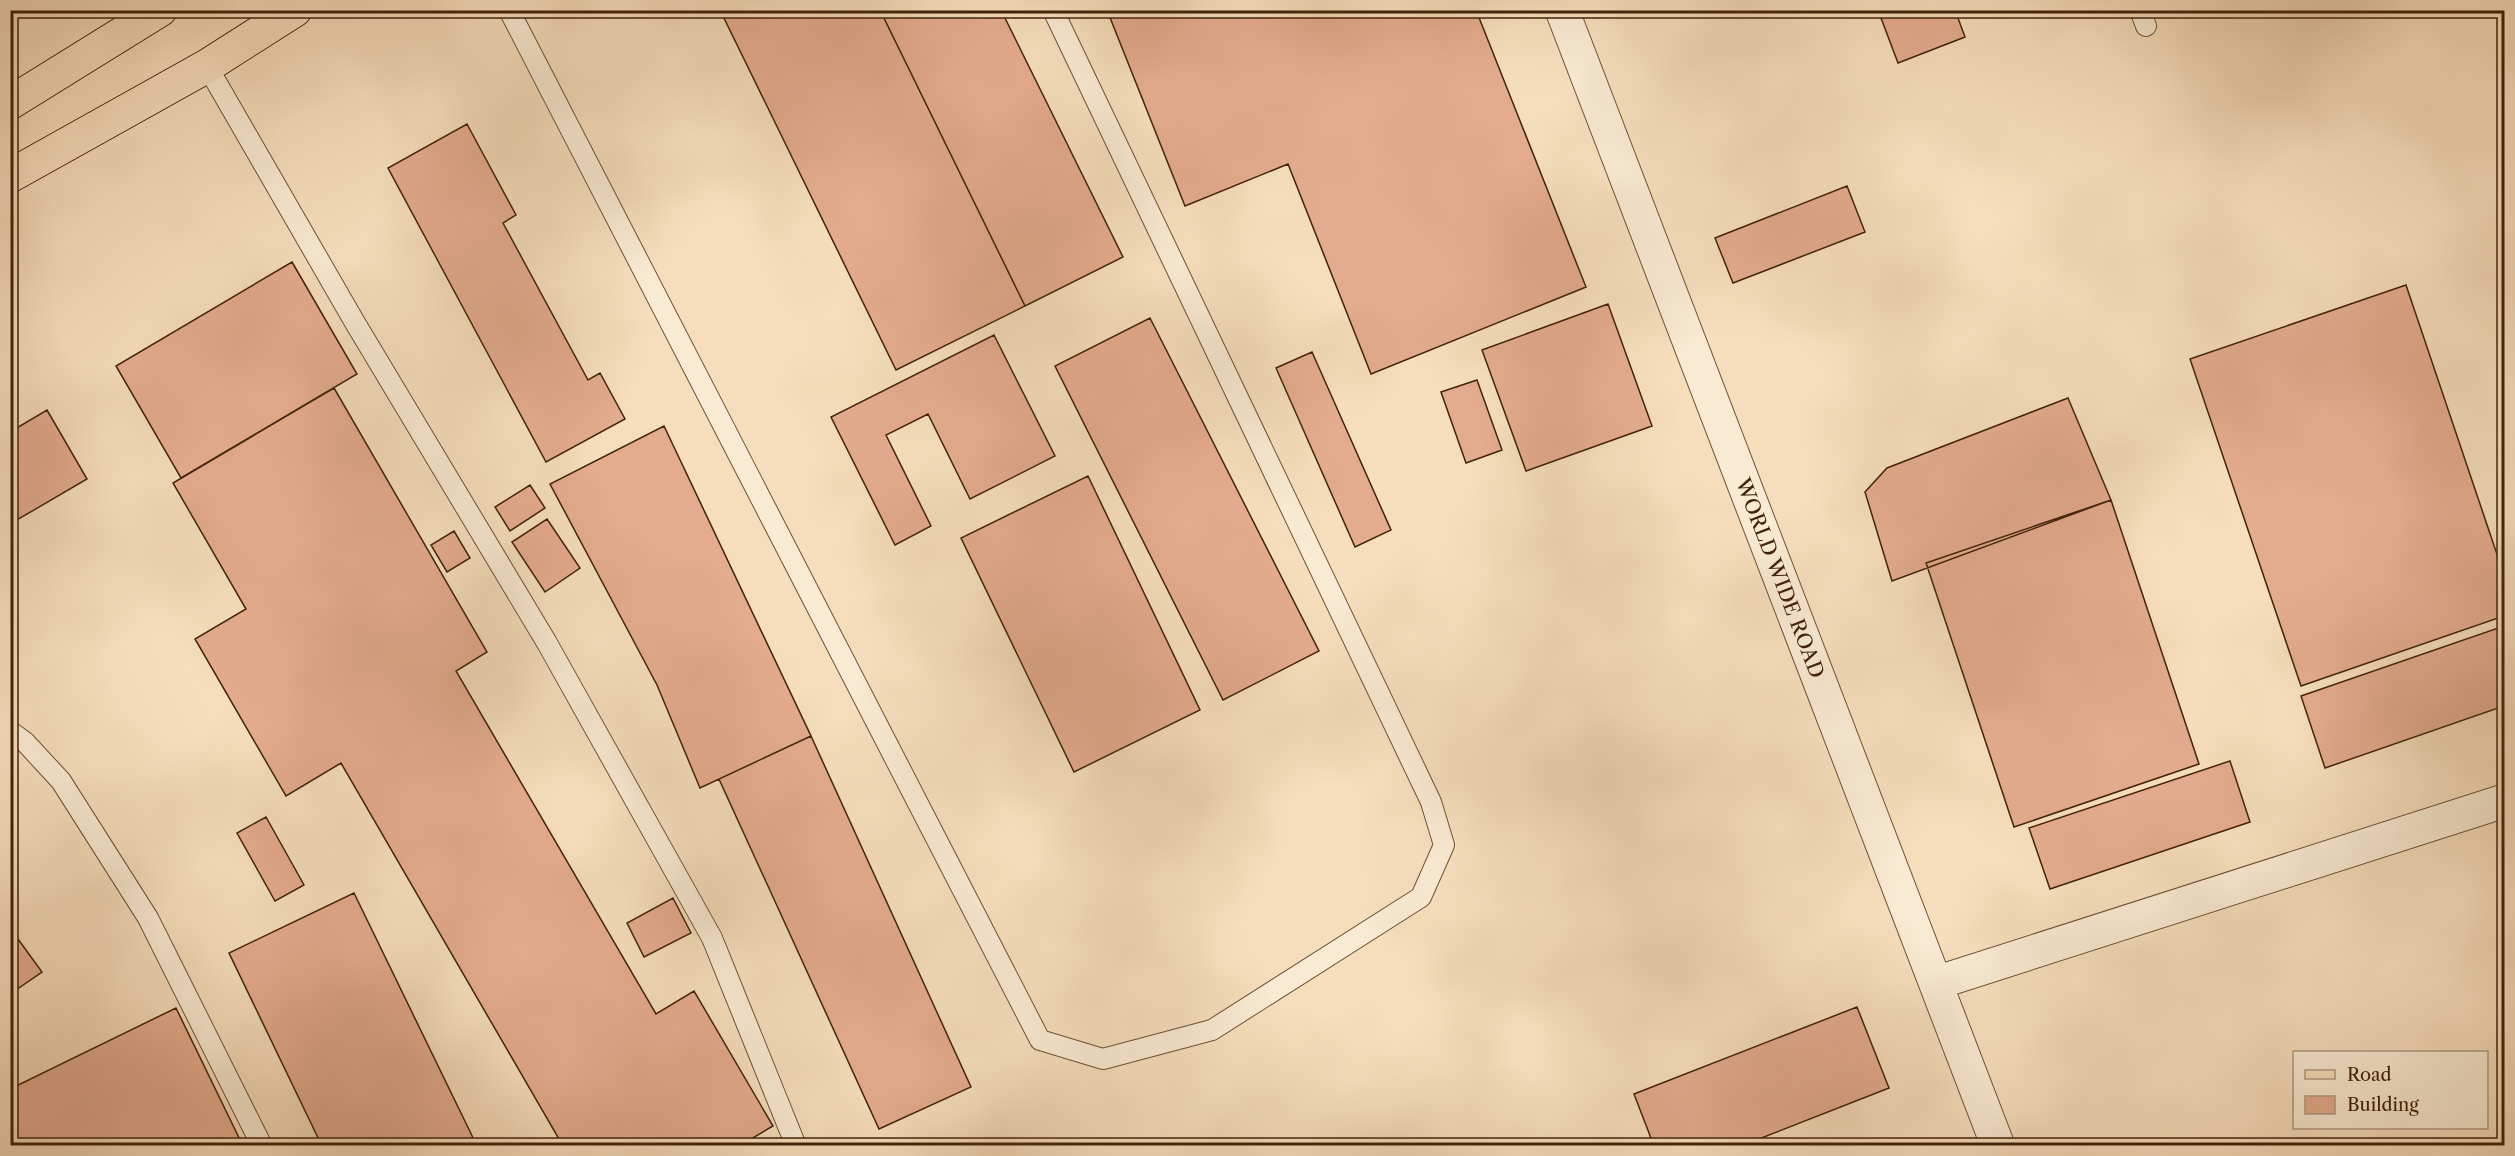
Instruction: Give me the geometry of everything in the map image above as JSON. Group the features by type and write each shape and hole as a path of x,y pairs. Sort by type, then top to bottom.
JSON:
{"main road":[{"path":"10,102 160,10"},
{"path":"10,176 207,66 295,10"}],"street":[{"name":"WORLD WIDE ROAD","path":"1562,10 1998,1146"},
{"path":"1936,983 2505,801"}],"lane":[{"path":"508,10 1040,1040 1103,1059 1212,1030 1421,897 1444,845 1431,802 1053,10"},
{"path":"207,66 354,321 547,643 712,938 796,1146"},
{"path":"10,731 25,742 61,781 148,918 262,1146"}],"building":[{"path":"720,10 880,10 1025,306 896,370"},
{"path":"880,10 1001,10 1123,257 1025,306"},
{"path":"1107,10 1476,10 1586,287 1371,374 1288,164 1185,206"},
{"path":"1878,10 1955,10 1965,37 1898,63"},
{"path":"467,124 516,215 503,223 588,380 600,373 625,419 546,462 388,168"},
{"path":"1847,186 1865,232 1733,283 1715,238"},
{"path":"292,262 357,374 181,478 116,366"},
{"path":"2406,285 2504,575 2504,616 2301,686 2190,359"},
{"path":"1608,304 1652,426 1526,471 1482,350"},
{"path":"1150,318 1319,651 1223,700 1055,366"},
{"path":"994,335 1055,456 970,499 928,414 886,435 931,526 895,545 831,417"},
{"path":"1312,352 1391,530 1355,547 1276,368"},
{"path":"1477,380 1502,450 1466,463 1441,392"},
{"path":"334,388 487,652 456,671 656,1014 694,991 773,1126 739,1146 563,1146 341,763 286,796 195,639 246,609 173,483"},
{"path":"2068,398 2111,500 1892,581 1865,492 1887,468"},
{"path":"47,410 87,479 10,524 10,432"},
{"path":"664,426 811,736 700,788 657,685 550,484"},
{"path":"1088,476 1200,710 1074,772 961,538"},
{"path":"530,485 545,508 510,531 495,507"},
{"path":"2111,500 2199,764 2014,827 1926,563"},
{"path":"547,519 580,568 545,592 512,542"},
{"path":"454,531 470,558 447,572 431,545"},
{"path":"2504,626 2504,706 2325,768 2301,696"},
{"path":"811,736 971,1087 879,1129 719,779"},
{"path":"2230,761 2250,822 2050,889 2029,828"},
{"path":"266,817 304,885 275,901 237,833"},
{"path":"354,893 477,1146 322,1146 229,953"},
{"path":"673,898 691,933 644,957 627,923"},
{"path":"10,928 42,972 10,994"},
{"path":"1857,1007 1889,1088 1741,1146 1654,1146 1634,1094"},
{"path":"176,1008 243,1146 10,1146 10,1089"}]}
